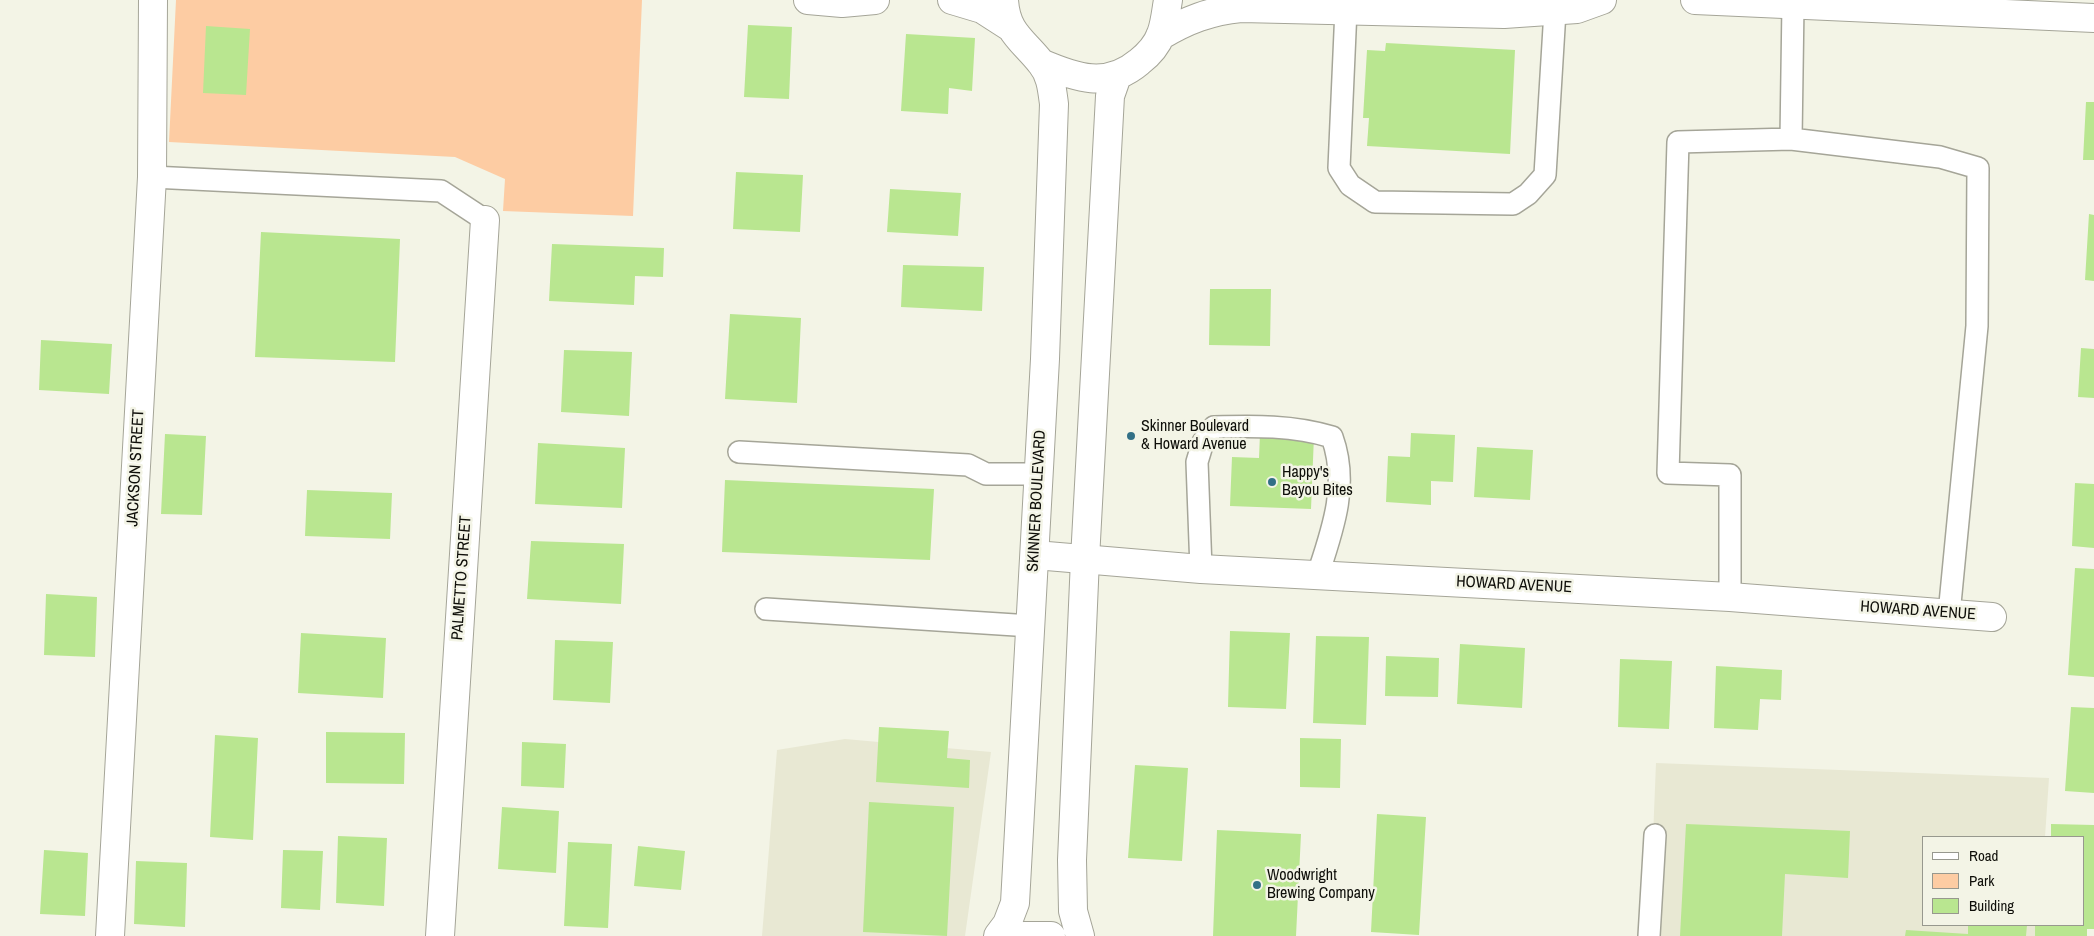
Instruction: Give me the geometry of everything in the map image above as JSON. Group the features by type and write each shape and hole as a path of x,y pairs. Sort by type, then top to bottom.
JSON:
{"street":[{"name":"JACKSON STREET","path":"110,936 152,177 153,0"},
{"path":"808,0 842,2 875,0"},
{"path":"952,0 982,9 1010,27"},
{"name":"SKINNER BOULEVARD","path":"998,936 1007,924 1015,904 1035,555 1054,104 1050,79 1041,63 1010,27 1004,0"},
{"path":"1080,936 1073,911 1072,860 1085,559 1110,96 1118,76 1148,54 1160,36 1168,0"},
{"path":"1160,36 1180,24 1215,10 1241,8 1346,9 1504,14 1577,9 1602,0"},
{"path":"1695,0 1793,4 1866,4 2094,18"},
{"name":"SKINNER BOULEVARD","path":"1041,63 1077,76 1099,79 1118,76"},
{"name":"PALMETTO STREET","path":"440,936 485,220"},
{"name":"HOWARD AVENUE","path":"1035,555 1202,569 1730,597 1992,617"},
{"path":"1024,936 1051,936"}],"lane":[{"path":"1791,138 1793,4"},
{"path":"1346,9 1339,168 1350,185 1376,202 1513,204 1528,194 1545,175 1555,11"},
{"path":"1730,597 1730,475 1668,473 1678,142 1791,138 1940,157 1978,168 1977,326 1949,614"},
{"path":"152,177 441,191 485,220"},
{"path":"1202,569 1197,462 1203,442 1214,427 1261,426 1307,429 1332,437 1340,457 1339,499 1318,574"},
{"path":"739,452 968,465 986,474 1038,474"},
{"path":"766,609 1031,626"},
{"path":"1649,936 1655,835"}],"shaded area":[{"path":"845,739 991,752 965,936 762,936 777,750"},
{"path":"1656,763 2049,778 2045,836 1922,836 1922,926 2038,926 2037,936 1649,936"}],"green space":[{"path":"176,0 642,0 633,216 503,211 505,179 455,157 169,142"}],"building":[{"path":"748,25 792,27 789,99 744,97"},
{"path":"206,26 250,29 246,95 203,93"},
{"path":"906,34 975,38 972,91 949,88 948,114 901,111"},
{"path":"1386,43 1515,50 1510,154 1367,146 1369,118 1363,118 1367,50 1385,51"},
{"path":"2086,102 2094,102 2094,160 2083,160"},
{"path":"736,172 803,175 800,232 733,229"},
{"path":"890,189 961,193 958,236 887,232"},
{"path":"2089,214 2094,215 2094,281 2085,280"},
{"path":"261,232 400,239 395,362 255,357"},
{"path":"552,244 664,248 663,277 635,276 634,305 549,301"},
{"path":"903,265 984,267 982,311 901,307"},
{"path":"1210,289 1271,289 1270,346 1209,345"},
{"path":"730,314 801,318 797,403 725,399"},
{"path":"41,340 112,344 109,394 39,390"},
{"path":"2081,348 2094,349 2094,398 2078,397"},
{"path":"564,350 632,352 629,416 561,412"},
{"path":"1411,433 1455,435 1453,482 1431,481 1431,505 1386,502 1388,456 1410,457"},
{"path":"165,434 206,436 202,515 161,514"},
{"name":"Happy's Bayou Bites","path":"1260,434 1314,436 1311,509 1230,506 1232,457 1259,458"},
{"path":"538,443 625,448 622,508 535,504"},
{"path":"1477,447 1533,450 1530,500 1474,497"},
{"path":"725,480 934,489 930,560 722,552"},
{"path":"2075,483 2094,484 2094,548 2072,546"},
{"path":"307,490 392,493 390,539 305,536"},
{"path":"531,541 624,544 621,604 527,599"},
{"path":"2075,568 2094,569 2094,677 2068,675"},
{"path":"46,594 97,597 95,657 44,655"},
{"path":"1230,631 1290,633 1286,709 1228,707"},
{"path":"301,633 386,638 383,698 298,693"},
{"path":"1316,636 1369,637 1366,725 1313,723"},
{"path":"555,640 613,642 610,703 553,700"},
{"path":"1460,644 1525,648 1522,708 1457,704"},
{"path":"1386,656 1439,658 1438,697 1385,696"},
{"path":"1620,659 1672,661 1669,729 1618,727"},
{"path":"1716,666 1782,670 1781,700 1760,699 1758,730 1714,728"},
{"path":"2071,707 2094,708 2094,793 2065,791"},
{"path":"879,727 949,731 947,758 970,760 969,788 876,782"},
{"path":"326,732 405,733 404,784 326,783"},
{"path":"215,735 258,738 253,840 210,837"},
{"path":"1300,738 1341,739 1340,788 1300,787"},
{"path":"522,742 566,744 564,788 521,786"},
{"path":"1135,765 1188,768 1182,861 1128,858"},
{"path":"869,802 954,807 947,936 863,932"},
{"path":"502,807 559,811 556,873 498,869"},
{"path":"1377,814 1426,817 1419,935 1371,932"},
{"path":"1686,824 1850,831 1848,878 1785,874 1782,936 1680,936"},
{"path":"2051,824 2094,825 2094,929 2087,929 2087,936 2035,936 2035,926 2084,926 2084,836 2051,836"},
{"name":"Woodwright Brewing Company","path":"1217,830 1301,834 1296,936 1213,936"},
{"path":"338,836 387,838 384,906 336,903"},
{"path":"568,842 612,844 608,928 564,926"},
{"path":"638,846 685,851 681,890 634,886"},
{"path":"44,850 88,853 85,916 40,914"},
{"path":"283,850 323,851 320,910 281,908"},
{"path":"136,861 187,863 185,927 134,924"},
{"path":"1968,926 2027,926 2026,936 1905,936 1906,930 1968,934"}],"place":[{"name":"Skinner Boulevard & Howard Avenue","path":"1131,436"},
{"name":"Happy's Bayou Bites","path":"1272,482"},
{"name":"Woodwright Brewing Company","path":"1257,885"}]}
